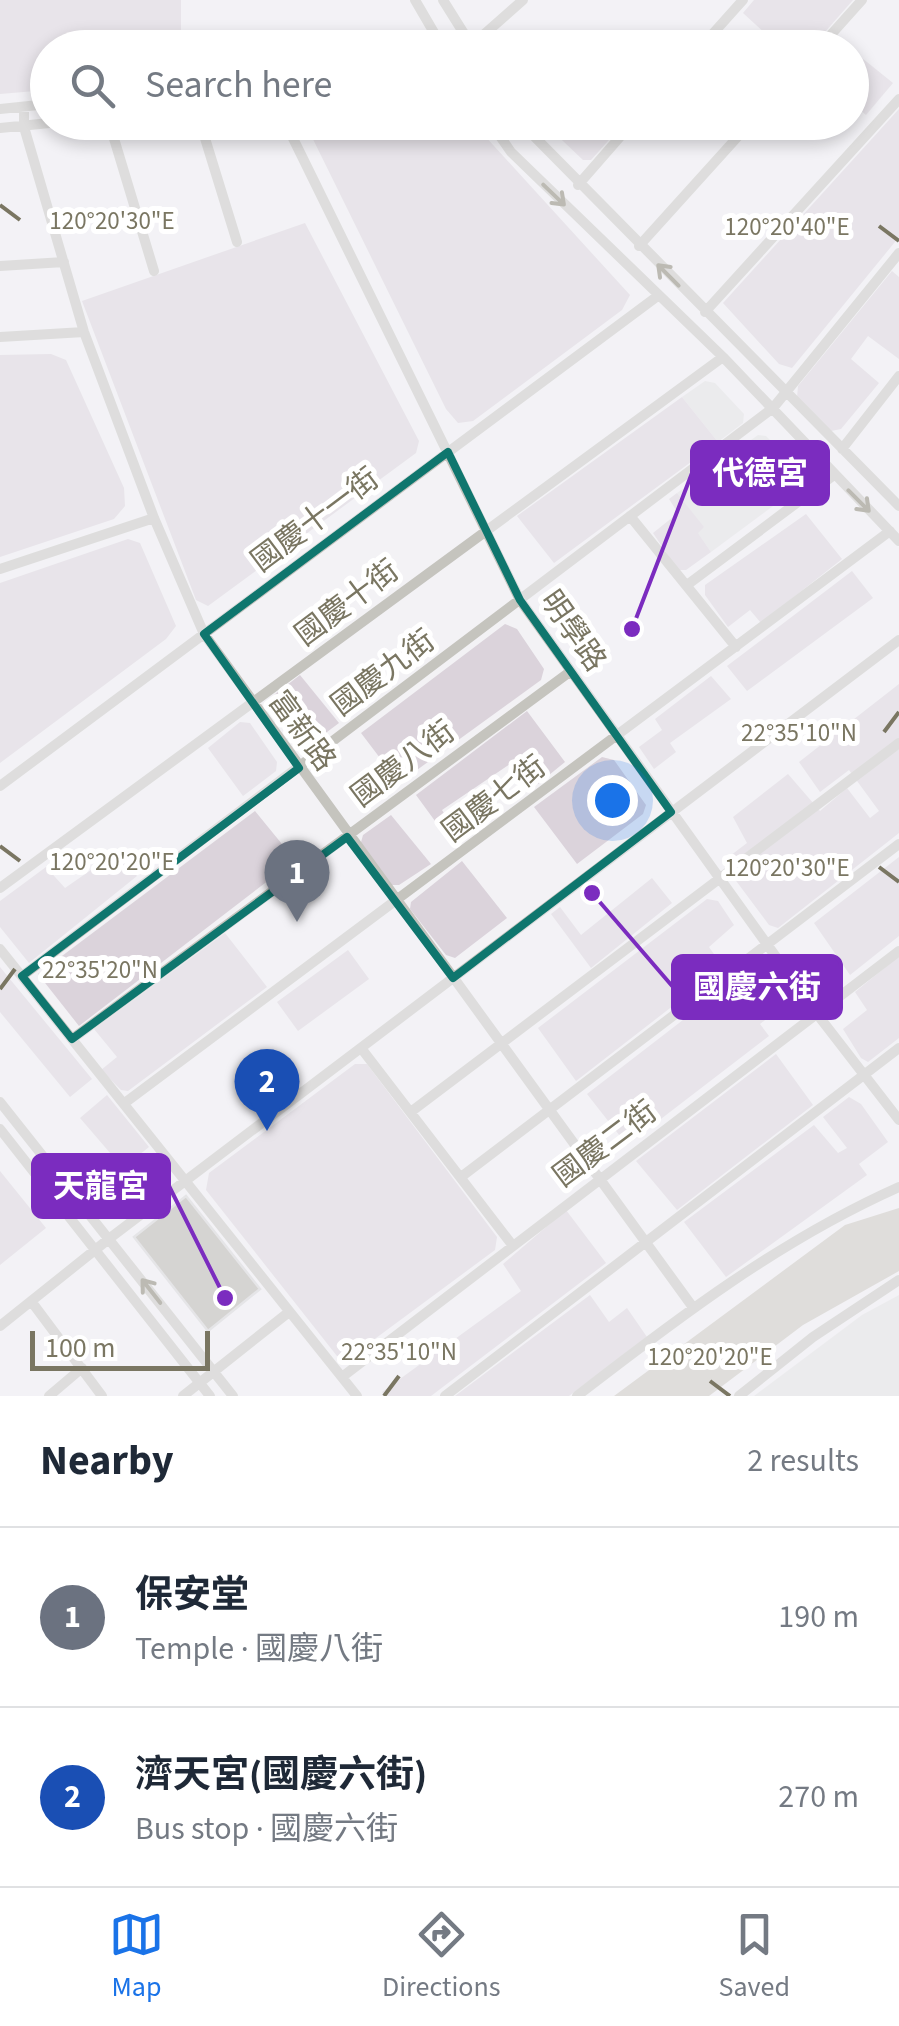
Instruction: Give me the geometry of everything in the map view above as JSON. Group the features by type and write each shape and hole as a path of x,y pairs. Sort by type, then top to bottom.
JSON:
{"street":[{"path":"415,0 433,30"},
{"path":"444,0 460,30"},
{"path":"489,30 524,0"},
{"path":"716,30 743,0"},
{"path":"835,30 862,0"},
{"path":"869,131 899,98"},
{"path":"0,109 30,107"},
{"name":"富新路","path":"24,108 24,128 84,332 154,518 204,634 692,1306"},
{"path":"0,128 30,127"},
{"path":"114,140 154,272"},
{"path":"205,140 236,242"},
{"name":"明學路","path":"294,140 520,600 817,1014 899,1120"},
{"path":"502,140 723,357 899,541"},
{"path":"537,140 899,506"},
{"path":"578,185 618,140"},
{"path":"639,246 735,140"},
{"path":"705,312 861,140"},
{"name":"國慶九街","path":"22,976 773,408 899,252"},
{"path":"0,266 64,262"},
{"name":"國慶十一街","path":"0,786 659,295"},
{"path":"0,337 84,332"},
{"name":"國慶十街","path":"0,888 723,357"},
{"path":"842,449 899,376"},
{"path":"687,586 834,475"},
{"path":"630,516 736,647"},
{"path":"0,569 154,518"},
{"name":"國慶七街","path":"126,1102 398,903 890,531"},
{"path":"0,1326 187,1178 899,640"},
{"name":"國慶八街","path":"72,1039 571,670"},
{"path":"412,1111 899,742"},
{"path":"461,1177 899,844"},
{"path":"0,949 358,1396"},
{"name":"國慶二街","path":"342,1377 899,951"},
{"path":"360,1048 513,1246"},
{"path":"445,1396 899,1048"},
{"path":"0,1102 233,1396"},
{"path":"20,1127 2,1134 210,1396"},
{"path":"577,1396 692,1306 822,1222 899,1187"},
{"path":"740,1396 813,1337 899,1280"},
{"path":"31,1300 102,1396"},
{"path":"183,1396 289,1312"},
{"path":"49,1396 82,1368"}],"highlighted area":[{"path":"448,452 520,600 671,812 453,978 347,837 72,1039 22,976 299,768 204,634"}],"shaded area":[{"path":"0,0 181,0 181,30 30,30 30,91 0,94"},
{"path":"754,0 853,0 827,30 762,30 743,13"},
{"path":"869,64 893,83 869,111"},
{"path":"899,109 899,237 792,368 779,364 723,303"},
{"path":"313,140 489,140 630,295 622,310 473,421 458,423 446,409"},
{"path":"562,140 609,140 591,160 583,160"},
{"path":"305,223 419,441 416,453 208,606 196,600 82,301"},
{"path":"892,271 899,277 899,359 868,336 851,359 879,383 841,429 831,431 797,398 798,386"},
{"path":"51,354 66,360 124,488 125,506 114,519 0,557 0,355"},
{"path":"705,381 715,383 744,414 743,423 718,442 682,397"},
{"path":"682,397 718,442 554,563 517,516"},
{"path":"758,435 766,436 804,475 804,483 711,552 697,532 703,527 677,493"},
{"path":"677,493 704,527 698,533 711,552 686,570 678,570 653,533 678,513 669,499"},
{"path":"806,514 842,559 761,623 750,610 728,627 705,595 705,585"},
{"path":"128,539 140,543 176,626 166,639 0,763 0,583"},
{"path":"852,571 873,598 747,691 727,666"},
{"path":"505,624 517,629 544,669 541,680 399,783 361,733"},
{"path":"300,675 339,723 311,744 297,740 270,706 274,695"},
{"path":"711,676 731,699 670,743 676,752 654,769 639,747 662,730 655,719"},
{"path":"899,684 899,833 778,928 769,925 722,862 747,843 733,817 788,774 820,811 847,788 870,818 879,811 849,770 820,792 799,762"},
{"path":"527,711 565,762 538,784 519,758 442,810 462,842 454,847 416,795"},
{"path":"240,722 250,723 277,762 276,771 243,796 208,748"},
{"path":"602,757 614,760 646,805 643,814 577,864 534,807"},
{"path":"255,811 295,860 79,1026 38,974"},
{"path":"391,815 431,864 399,885 390,885 360,846 363,835"},
{"path":"117,852 137,876 29,963 0,927 0,901 46,867 65,888"},
{"path":"899,857 899,936 850,975 814,923"},
{"path":"462,861 507,918 455,958 446,955 410,909 411,902"},
{"path":"652,878 672,903 591,968 551,914 560,907 581,935"},
{"path":"707,899 718,901 734,925 709,947 723,967 576,1081 538,1028"},
{"path":"225,933 267,987 128,1091 121,1090 101,1070 117,1057 94,1029"},
{"path":"348,950 369,979 298,1031 277,1002"},
{"path":"899,956 899,1038 868,1062 861,1058 843,1029 867,1010 855,992"},
{"path":"753,966 763,966 789,1001 760,1024 769,1036 627,1145 587,1094"},
{"path":"0,967 92,1079 70,1097 0,1012"},
{"path":"776,1054 813,1105 677,1210 636,1161"},
{"path":"355,1064 367,1064 497,1237 495,1250 349,1358 337,1356 206,1190 209,1173"},
{"path":"107,1095 149,1147 123,1168 80,1118"},
{"path":"849,1097 861,1104 888,1142 859,1164 867,1175 726,1277 684,1222 814,1125 838,1153 847,1148 823,1117"},
{"path":"0,1171 46,1228 0,1265"},
{"path":"899,1208 899,1271 803,1325 709,1396 614,1396 845,1225"},
{"path":"566,1210 606,1263 431,1396 385,1396 382,1392 521,1291 503,1264"},
{"path":"590,1295 609,1322 627,1308 647,1337 569,1396 455,1396"},
{"path":"899,1295 899,1396 754,1396 862,1315"}],"building":[{"path":"186,1196 260,1289 208,1331 134,1237"}],"place":[{"name":"代德宮","path":"632,629"},
{"name":"國慶六街","path":"592,893"},
{"name":"保安堂","path":"297,922"},
{"name":"濟天宮(國慶六街)","path":"267,1131"},
{"name":"天龍宮","path":"225,1298"}]}
